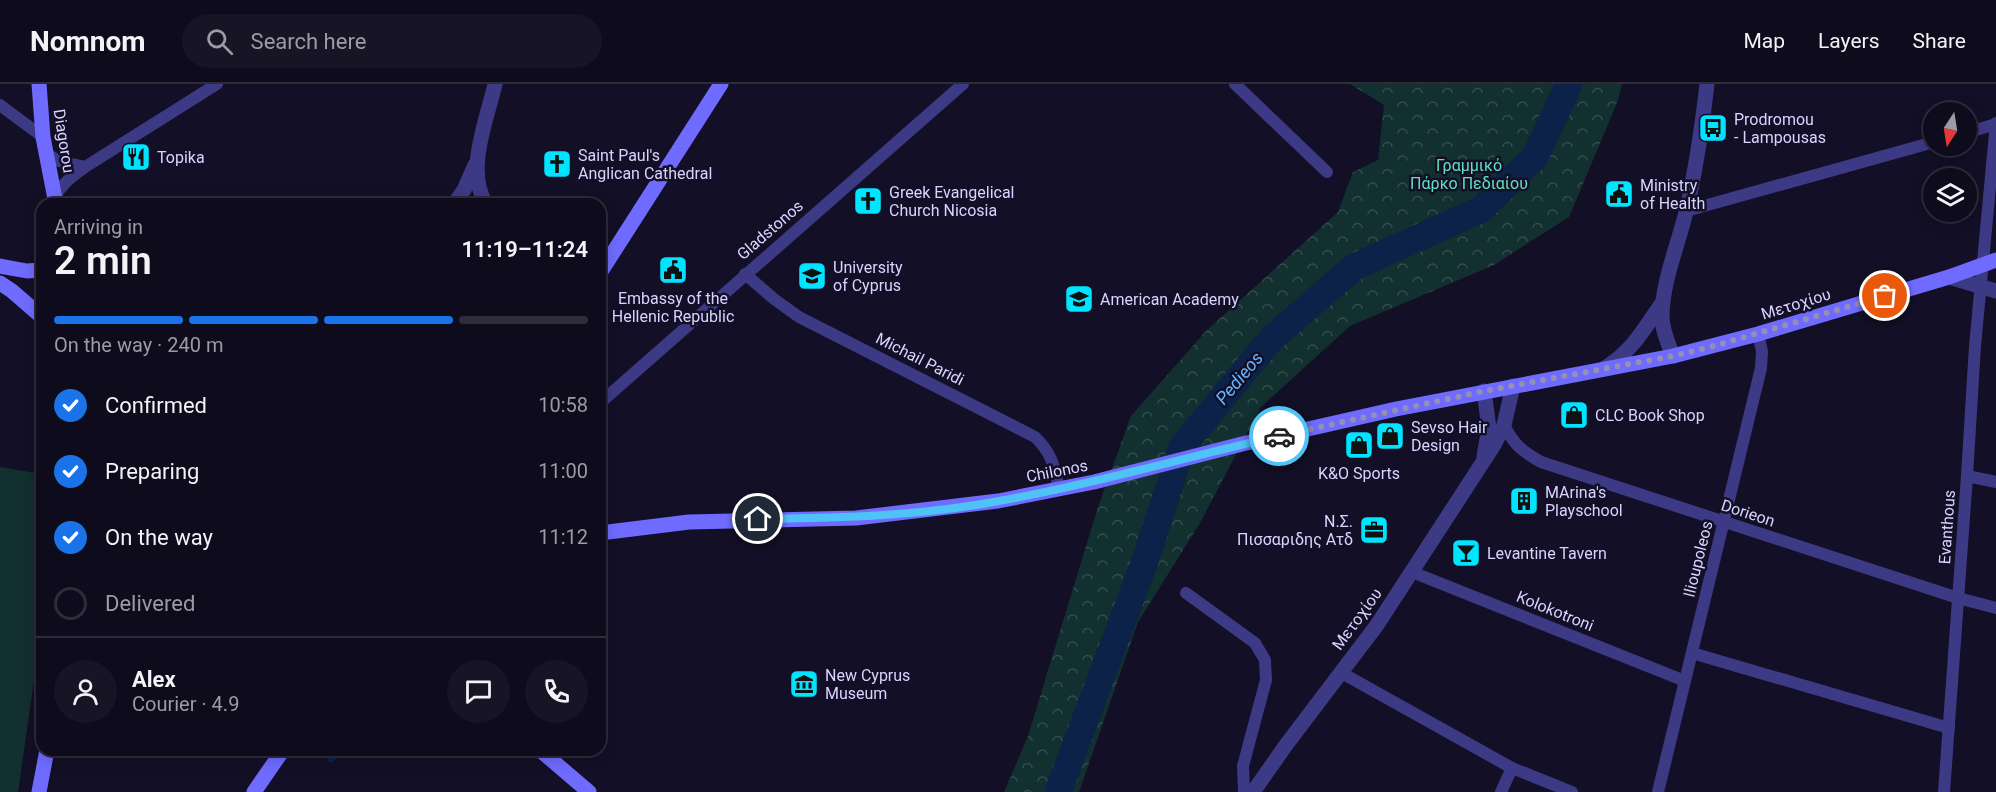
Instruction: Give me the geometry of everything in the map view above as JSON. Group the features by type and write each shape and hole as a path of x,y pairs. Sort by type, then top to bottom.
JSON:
{"main road":[{"name":"Diagorou","path":"39,84 44,145 55,198"},
{"path":"606,264 721,84"},
{"name":"Μετοχίου","path":"1599,370 1673,356 1758,334 1949,277 1989,262"},
{"path":"0,266 36,270"},
{"path":"6,287 36,312"},
{"path":"1513,386 1599,370"},
{"name":"Chilonos","path":"606,532 689,522 856,518 998,501 1094,482 1242,444 1513,386"},
{"path":"39,792 46,756"},
{"path":"254,792 278,756"},
{"path":"547,756 589,792"}],"street":[{"path":"56,198 59,188 66,180 217,84"},
{"path":"458,198 477,159 495,84"},
{"name":"Gladstonos","path":"606,399 963,84"},
{"path":"1235,84 1327,172"},
{"path":"1673,356 1665,338 1662,303 1686,211 1702,131 1707,84"},
{"path":"0,105 69,165 85,167"},
{"path":"1977,129 1996,123"},
{"name":"Evanthous","path":"1944,792 1975,346 1981,288 1989,262 1996,123"},
{"path":"1686,211 1923,145"},
{"path":"477,159 478,184 483,198"},
{"name":"Michail Paridi","path":"745,274 785,308 799,316 1035,437 1048,451 1054,465 1059,489"},
{"path":"1949,277 1996,291"},
{"path":"1599,370 1618,360 1630,349 1662,303"},
{"name":"Ilioupoleos","path":"1658,792 1761,368 1762,351 1758,334"},
{"name":"Μετοχίου","path":"1253,792 1377,625 1500,436 1513,386"},
{"name":"Μετοχίου","path":"1483,462 1489,428 1484,391"},
{"name":"Dorieon","path":"1504,425 1517,447 1541,462 1724,523 1996,608"},
{"path":"1967,476 1996,482"},
{"name":"Kolokotroni","path":"1412,572 1685,681"},
{"path":"1186,593 1255,644 1265,660 1266,680 1243,766 1244,792"},
{"path":"1692,653 1948,728"},
{"path":"1340,672 1512,768 1572,792"},
{"path":"1500,792 1512,768"}],"green space":[{"name":"Γραμμικό Πάρκο Πεδιαίου","path":"1350,84 1622,84 1617,103 1569,217 1494,265 1350,326 1261,407 1200,523 1138,622 1079,792 1004,792 1028,736 1098,507 1131,416 1206,331 1338,212 1353,172 1378,160 1384,105"},
{"path":"0,467 36,473 36,667 18,792 0,792"}],"water":[{"path":"329,756 340,756 331,763 327,760"}],"waterway":[{"name":"Pedieos","path":"1058,792 1145,561 1182,447 1271,339 1354,267 1480,210 1535,157 1569,84"}],"way so far":[{"path":"1279,436 1484,391 1673,356 1758,334 1885,296"}],"place":[{"name":"Prodromou - Lampousas","path":"1713,128"},
{"name":"Topika","path":"136,157"},
{"name":"Saint Paul's Anglican Cathedral","path":"557,164"},
{"name":"Ministry of Health","path":"1619,194"},
{"name":"Greek Evangelical Church Nicosia","path":"868,201"},
{"name":"Embassy of the Hellenic Republic","path":"673,270"},
{"name":"University of Cyprus","path":"812,276"},
{"name":"American Academy","path":"1079,299"},
{"name":"CLC Book Shop","path":"1574,415"},
{"name":"Sevso Hair Design","path":"1390,436"},
{"name":"K&O Sports","path":"1359,445"},
{"name":"MArina's Playschool","path":"1524,501"},
{"name":"Ν.Σ. Πισσαριδης Ατδ","path":"1374,530"},
{"name":"Levantine Tavern","path":"1466,553"},
{"name":"New Cyprus Museum","path":"804,684"}],"route":[{"path":"758,519 856,518 938,510 998,501 1094,482 1279,436"}]}
